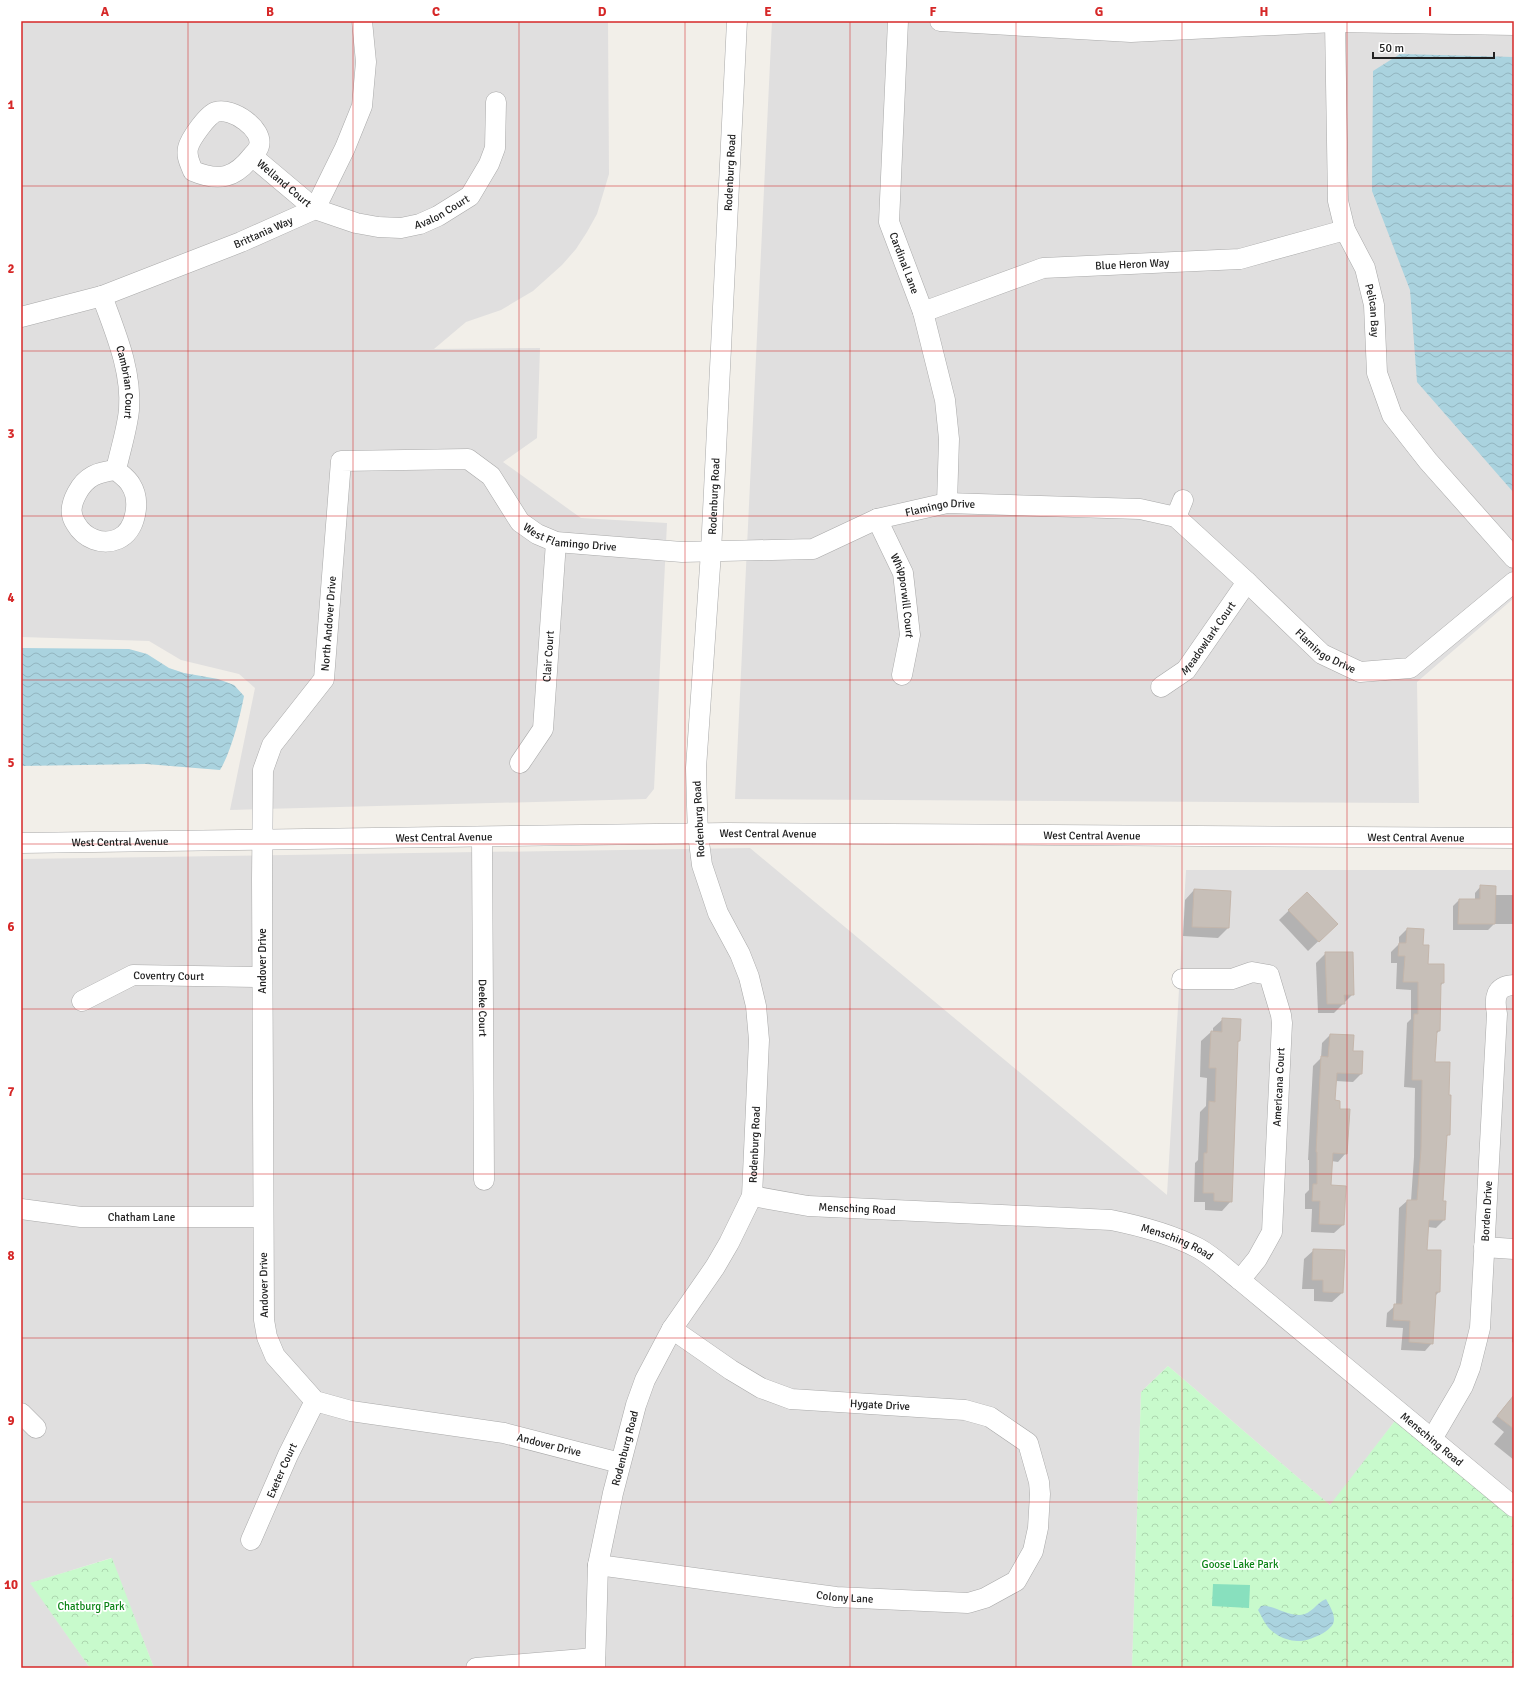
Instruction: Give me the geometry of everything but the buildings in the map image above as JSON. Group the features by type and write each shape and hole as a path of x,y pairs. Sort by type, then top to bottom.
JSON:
{"street":[{"path":"316,210 345,148 362,106 366,62 362,21"},
{"name":"Rodenburg Road","path":"595,1663 598,1565 620,1463 636,1405 645,1380 672,1329 715,1267 752,1196 759,1040 756,1006 749,977 740,954 718,913 702,865 698,834 696,768 711,552 737,21"},
{"name":"Cardinal Lane","path":"898,21 889,222 923,312 944,400 949,439 947,503"},
{"path":"940,21 1131,32 1335,22 1514,25"},
{"name":"Pelican Bay","path":"1335,22 1338,201 1345,230 1365,268 1374,305 1377,373 1392,415 1428,461 1514,558"},
{"name":"Avalon Court","path":"316,210 356,223 388,228 420,224 438,216 470,196 489,164 496,148 496,102"},
{"name":"Welland Court","path":"252,156 316,210"},
{"name":"Brittania Way","path":"21,317 102,296 241,242 316,210"},
{"name":"Blue Heron Way","path":"923,312 1043,268 1240,259 1345,230"},
{"name":"Cambrian Court","path":"102,296 121,347 127,375 129,410 116,470"},
{"name":"West Flamingo Drive","path":"341,461 468,459 491,476 520,522 538,534 556,542 682,552 711,552"},
{"name":"North Andover Drive","path":"263,840 263,770 268,752 324,679 341,461"},
{"name":"Flamingo Drive","path":"711,552 813,549 877,519 947,503 1179,509 1247,582 1322,654 1360,672 1410,668 1514,582"},
{"name":"Whipporwill Court","path":"877,519 903,573 910,635 902,675"},
{"name":"Clair Court","path":"520,763 543,729 556,542"},
{"name":"Meadowlark Court","path":"1161,687 1186,670 1247,582"},
{"name":"West Central Avenue","path":"21,843 734,833 1514,838"},
{"name":"Deeke Court","path":"482,836 484,1180"},
{"name":"Andover Drive","path":"263,840 262,977 264,1320 267,1337 275,1356 315,1401 351,1411 504,1433 620,1463"},
{"name":"Americana Court","path":"1182,979 1232,979 1252,972 1269,975 1281,1015 1272,1232 1257,1259 1240,1280"},
{"name":"Coventry Court","path":"82,1001 133,975 262,977"},
{"name":"Borden Drive","path":"1432,1439 1463,1386 1470,1368 1480,1328 1498,1014 1495,1004 1496,994 1500,989 1507,985 1514,985"},
{"name":"Mensching Road","path":"752,1196 808,1206 1111,1220 1144,1226 1199,1249 1240,1280 1514,1507"},
{"name":"Chatham Lane","path":"21,1209 81,1217 263,1217"},
{"path":"1484,1247 1514,1249"},
{"name":"Hygate Drive","path":"672,1329 731,1370 762,1388 791,1399 965,1410 990,1417 1028,1444 1039,1482 1039,1512"},
{"name":"Exeter Court","path":"251,1540 288,1455 315,1401"},
{"path":"21,1412 36,1428"},
{"name":"Colony Lane","path":"598,1565 836,1597 968,1603 985,1598 1016,1581 1033,1551 1038,1528 1039,1512"},
{"path":"476,1668 595,1663"}],"shaded area":[{"path":"21,21 608,21 609,174 597,214 576,249 562,265 533,291 501,310 466,322 434,349 540,348 537,438 503,462 581,518 667,523 654,789 646,799 230,810 255,688 239,674 181,660 149,641 21,637"},
{"path":"772,21 1514,21 1514,598 1417,682 1419,803 735,799"},
{"path":"750,848 1167,1195 1186,870 1514,870 1514,1506 1401,1413 1331,1506 1168,1366 1141,1392 1132,1668 154,1668 111,1558 31,1583 90,1668 21,1668 21,859"}],"green space":[{"name":"Goose Lake Park","path":"1168,1366 1330,1505 1401,1413 1514,1506 1514,1668 1132,1668 1141,1392"},
{"name":"Chatburg Park","path":"112,1558 154,1668 90,1668 30,1583"},
{"path":"1213,1584 1250,1585 1249,1608 1212,1606"}],"water":[{"path":"1400,54 1514,57 1514,493 1417,382 1410,290 1372,191 1373,71"},
{"path":"21,648 129,649 147,654 169,668 184,673 218,679 234,685 244,696 238,724 220,770 146,764 21,766"},
{"path":"1326,1599 1333,1614 1333,1623 1330,1628 1320,1635 1302,1641 1286,1639 1273,1632 1266,1624 1258,1610 1261,1606 1265,1606 1290,1614 1300,1615 1308,1613"}]}
